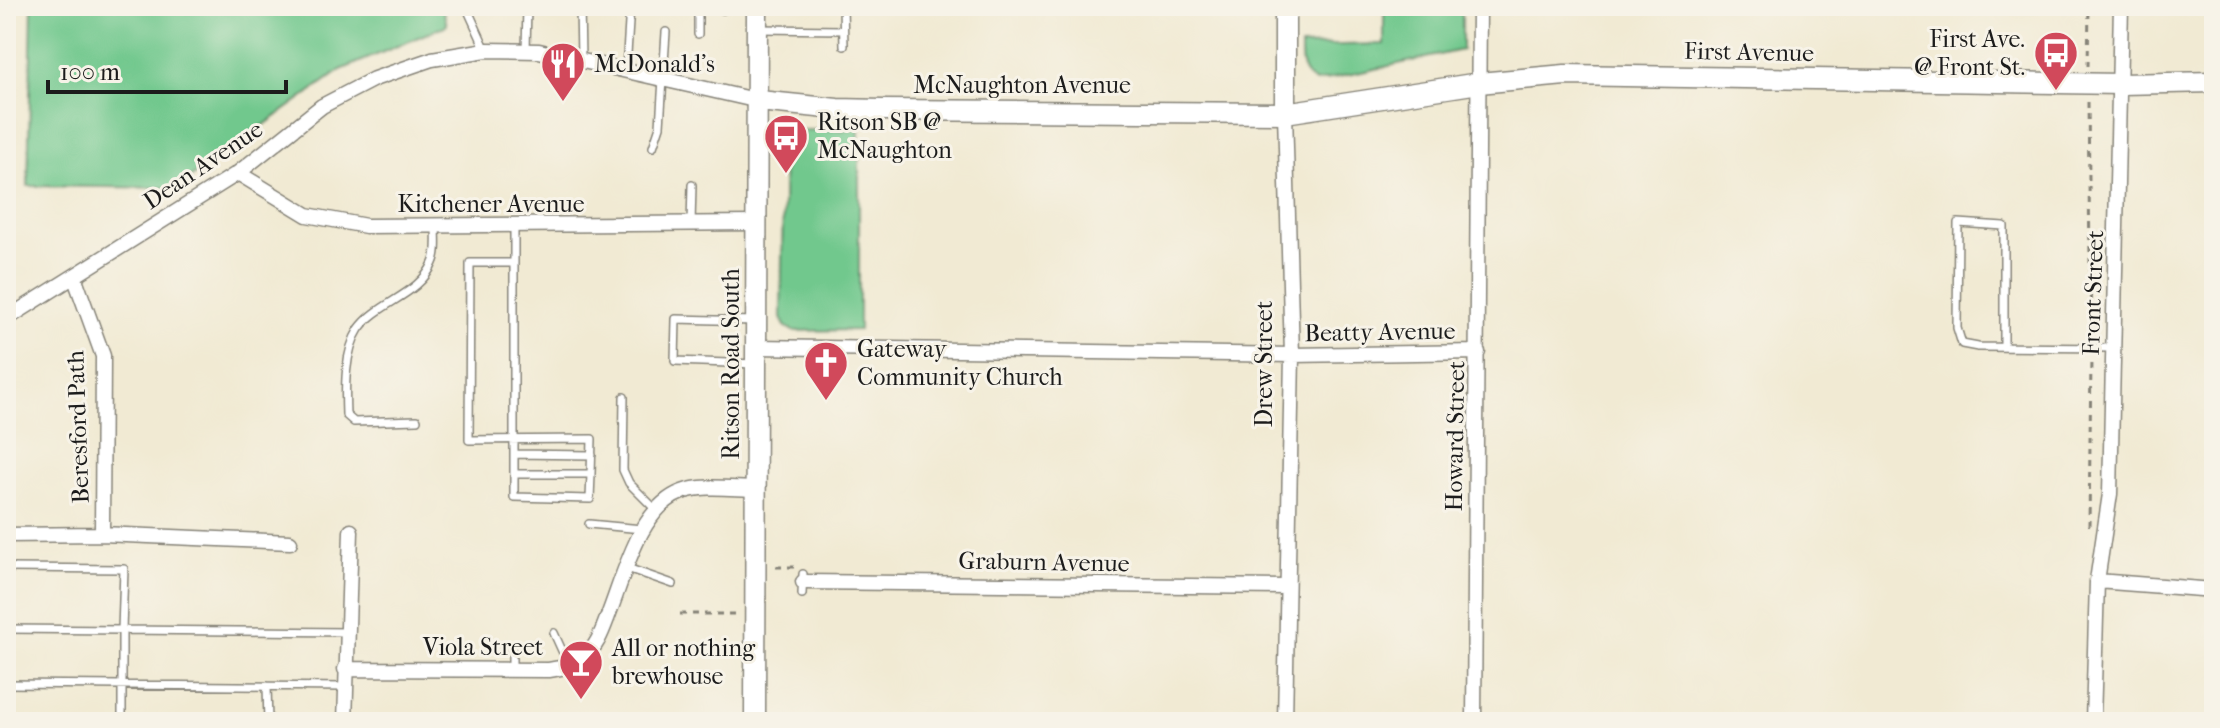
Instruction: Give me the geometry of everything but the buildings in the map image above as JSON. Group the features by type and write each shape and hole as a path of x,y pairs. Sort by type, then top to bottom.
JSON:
{"main road":[{"name":"Ritson Road South","path":"755,722 757,6"},
{"name":"Drew Street","path":"1285,6 1285,113"},
{"name":"First Avenue","path":"1285,113 1479,83 1565,75 2121,84 2214,82"},
{"name":"McNaughton Avenue","path":"759,101 790,106 867,110 1285,113"}],"street":[{"name":"Howard Street","path":"1474,722 1479,6"},
{"name":"Front Street","path":"2093,722 2097,581 2110,494 2121,6"},
{"name":"Dean Avenue","path":"6,319 238,173 322,106 374,79 432,59 486,50 526,51 581,59 759,101"},
{"name":"Drew Street","path":"1285,113 1292,355 1285,722"},
{"name":"Kitchener Avenue","path":"238,173 307,215 366,226 757,223"},
{"name":"Beresford Path","path":"74,276 103,356 102,534"},
{"name":"Beatty Avenue","path":"756,356 1478,352"},
{"name":"Viola Street","path":"345,669 549,670 569,666 582,660 600,638 643,529 655,509 671,496 686,490 756,489"},
{"path":"345,722 351,531"},
{"path":"6,535 102,534 290,542"},
{"path":"2097,581 2214,590"},
{"name":"Graburn Avenue","path":"803,583 1286,587"}],"lane":[{"path":"466,6 486,50"},
{"path":"526,51 527,6"},
{"path":"580,6 581,59"},
{"path":"626,70 630,6"},
{"path":"698,6 698,34"},
{"path":"843,6 844,46"},
{"path":"758,29 843,30"},
{"path":"653,147 660,126 666,32"},
{"path":"691,224 692,185"},
{"path":"2004,347 2004,226 1958,223 1957,328 1962,344 2004,347 2114,348"},
{"path":"417,420 348,420 344,386 357,332 366,321 420,283 433,265 436,226"},
{"path":"514,226 514,263 514,440 514,497 590,499 592,439 514,440 469,440 470,263 514,263"},
{"path":"756,356 675,361 676,319 757,321"},
{"path":"624,397 623,470 629,483 655,509"},
{"path":"514,454 592,455"},
{"path":"514,474 591,474"},
{"path":"589,524 643,529"},
{"path":"6,568 124,569 122,722"},
{"path":"627,568 673,584"},
{"path":"6,629 347,632"},
{"path":"554,633 569,666"},
{"path":"512,650 512,669"},
{"path":"6,684 345,687"},
{"path":"267,686 268,722"}],"path":[{"path":"2089,6 2089,495"},
{"path":"776,567 796,567"},
{"path":"680,614 734,614"}],"green space":[{"path":"32,6 442,6 447,25 341,70 176,188 28,186"},
{"path":"1384,6 1462,6 1462,50 1316,82 1307,76 1301,46 1384,44"},
{"path":"794,130 859,130 859,330 793,331 785,326 781,318 784,144 787,135"}],"place":[{"name":"First Ave. @ Front St.","path":"2056,92"},
{"name":"McDonald's","path":"563,103"},
{"name":"Ritson SB @ McNaughton","path":"786,175"},
{"name":"Gateway Community Church","path":"826,402"},
{"name":"All or nothing brewhouse","path":"581,701"}]}
